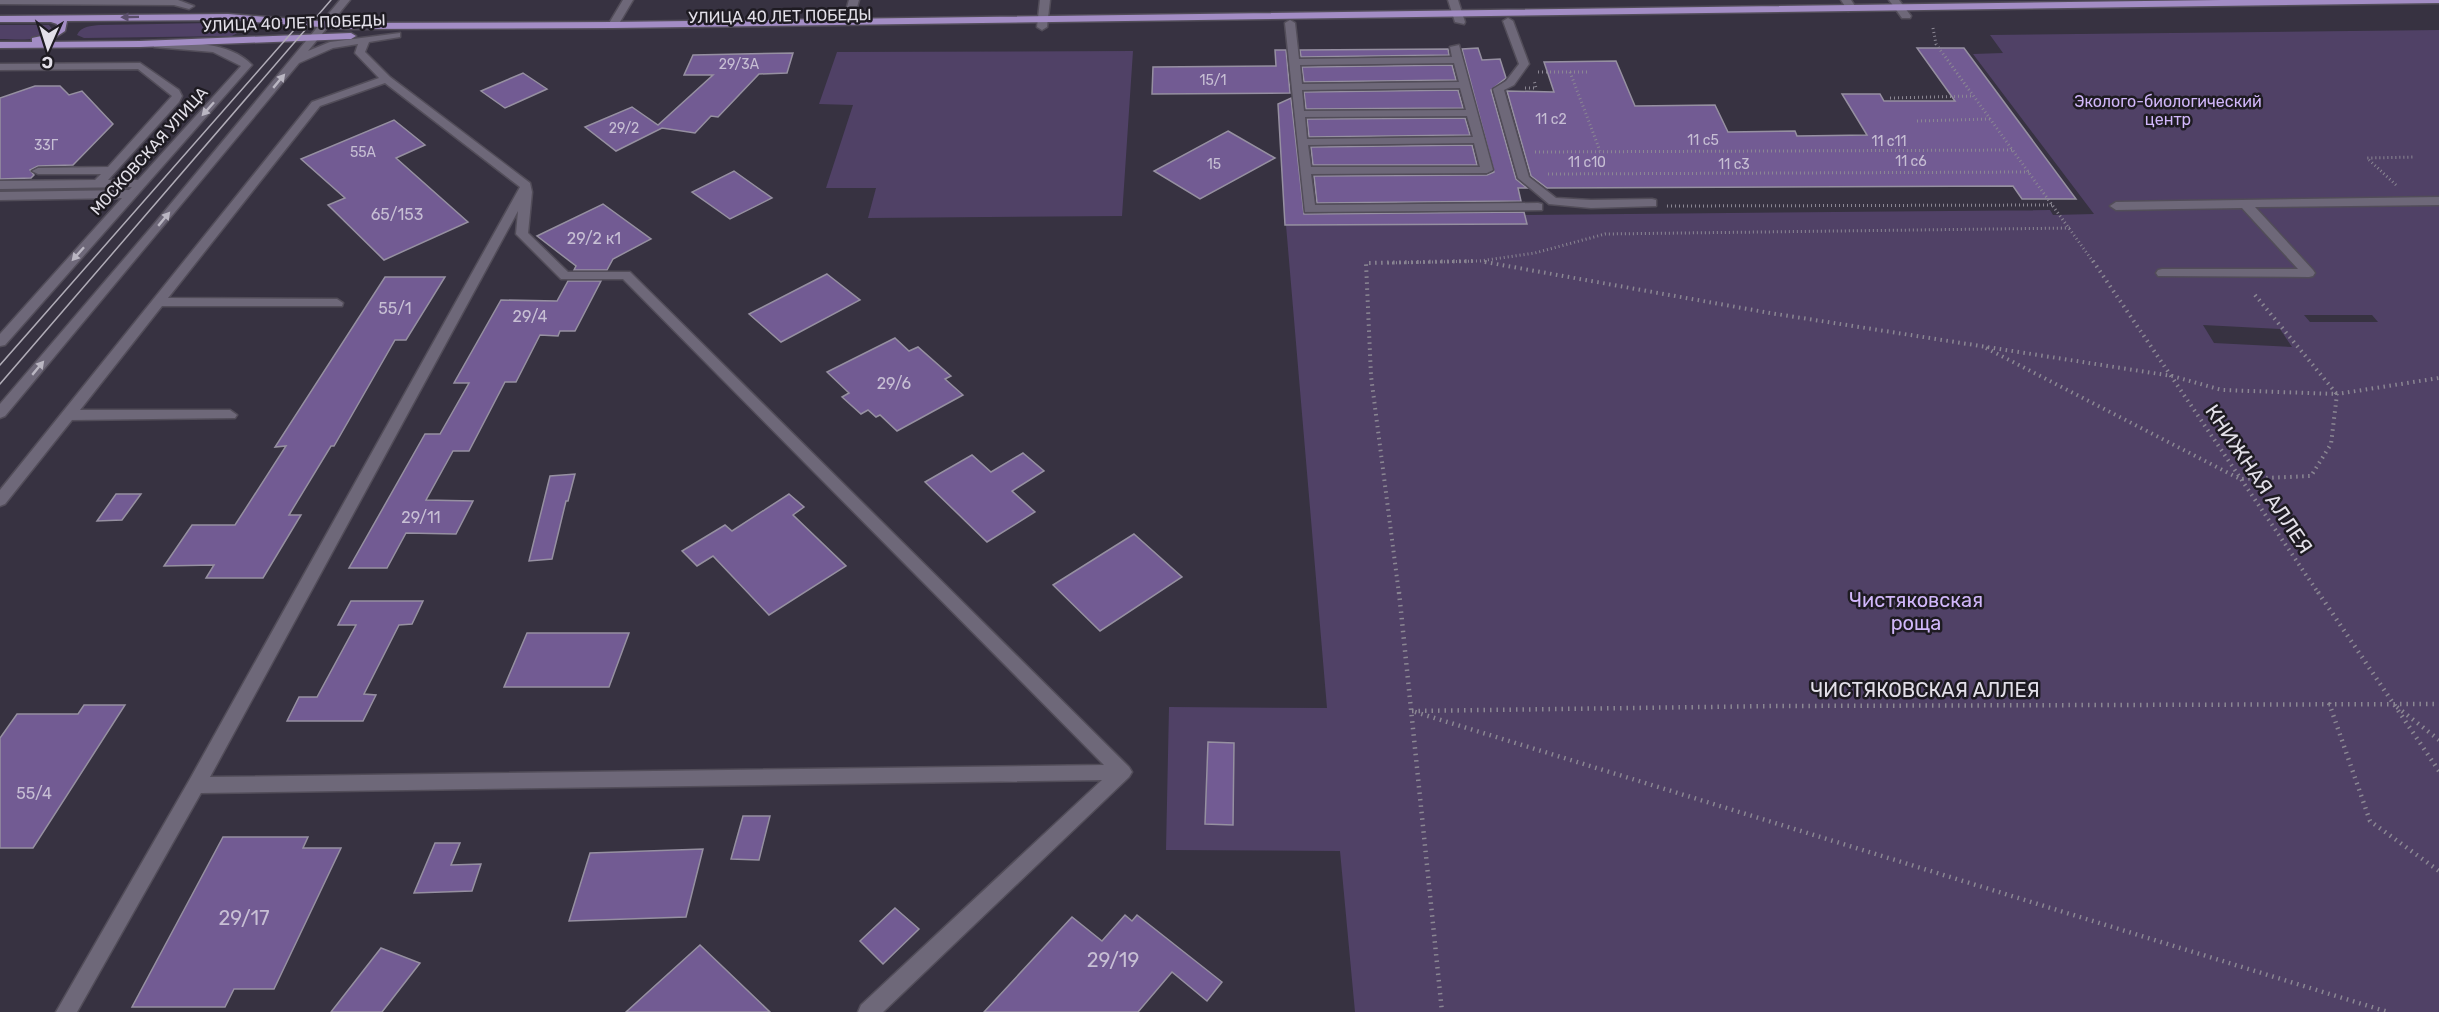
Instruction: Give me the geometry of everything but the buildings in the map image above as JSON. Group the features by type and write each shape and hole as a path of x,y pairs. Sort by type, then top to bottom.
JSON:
{"main road":[{"name":"УЛИЦА 40 ЛЕТ ПОБЕДЫ","path":"0,45 140,44 396,35 1042,23 1459,18 1508,21 2131,2 2439,0"},
{"name":"УЛИЦА 40 ЛЕТ ПОБЕДЫ","path":"0,18 51,18 187,6 228,17 322,25 613,25 848,21 1290,23 1849,4 1900,8 2439,9"},
{"name":"УЛИЦА 40 ЛЕТ ПОБЕДЫ","path":"22,44 49,37 61,29 62,22 51,18"}],"street":[{"path":"0,1 187,6 199,0"},
{"path":"0,412 296,62 322,25 345,0"},
{"path":"613,25 628,0"},
{"path":"848,21 854,0"},
{"path":"1042,23 1045,0"},
{"path":"1453,0 1459,18"},
{"path":"1508,21 1524,64 1510,83 1498,89 1524,178 1552,201 1655,205"},
{"path":"1290,23 1309,209 1538,207"},
{"path":"296,62 330,45 396,35"},
{"path":"365,39 360,53 386,79 526,186"},
{"name":"МОСКОВСКАЯ УЛИЦА","path":"0,342 247,65 233,55 210,47 140,44"},
{"path":"1305,171 1487,170 1455,47"},
{"path":"1294,62 1459,60"},
{"path":"0,67 140,66 175,92 177,96 175,100 98,184"},
{"path":"0,500 316,104 386,79"},
{"path":"1296,87 1465,85"},
{"path":"1299,114 1473,113"},
{"path":"1302,142 1480,141"},
{"path":"38,171 111,170"},
{"path":"0,185 142,183"},
{"path":"526,186 522,234 565,276 626,275 1123,772"},
{"path":"66,1012 195,785 526,186"},
{"path":"0,196 132,194"},
{"path":"2116,206 2439,201"},
{"path":"2162,273 2309,273 2246,204"},
{"path":"159,302 337,303"},
{"path":"68,415 230,415"},
{"path":"195,785 1123,772"},
{"path":"868,1012 1123,772"}],"path":[{"name":"КНИЖНАЯ АЛЛЕЯ","path":"1933,28 1936,44 2071,228 2439,771"},
{"path":"1531,72 1588,72"},
{"path":"1570,72 1600,151"},
{"path":"1890,98 1974,96"},
{"path":"1917,121 1991,119"},
{"path":"1532,152 2014,150"},
{"path":"2414,202 2367,158 2415,157"},
{"path":"1539,174 2030,171"},
{"path":"1655,205 2054,205"},
{"path":"1442,1012 1422,833 1412,711 1371,376 1366,263 1480,261 1535,253 1605,234 2071,228"},
{"path":"1480,261 1770,313 2172,376 2222,390 2337,394 2439,378"},
{"path":"1981,346 2241,479 2311,476 2331,444 2337,394 2255,295"},
{"path":"2329,703 2370,820 2439,871"},
{"path":"2392,704 2439,740"},
{"name":"ЧИСТЯКОВСКАЯ АЛЛЕЯ","path":"1412,711 2439,704"},
{"path":"1412,711 2388,1012"}],"green space":[{"path":"213,23 228,25 239,32 232,36 84,38 77,35 84,28 100,25"},
{"path":"0,25 49,25 52,29 35,38 0,39"},
{"name":"Чистяковская роща","path":"2439,30 2439,1012 1355,1012 1340,851 1166,850 1169,707 1327,708 1286,225 1527,224 1525,215 2050,210 2053,215 2094,214 1973,54 2003,53 1990,35","holes":["2304,315 2372,315 2378,322 2310,322","2203,325 2280,329 2292,347 2214,343","1208,743 1234,743 1232,825 1205,824"]},
{"path":"1133,51 1122,216 868,218 876,188 826,188 853,105 819,104 837,52"}],"tram line":[{"path":"0,384 331,0"},
{"path":"0,365 294,30"}],"park label":[{"name":"Эколого-биологический центр","path":"2168,110"}]}
